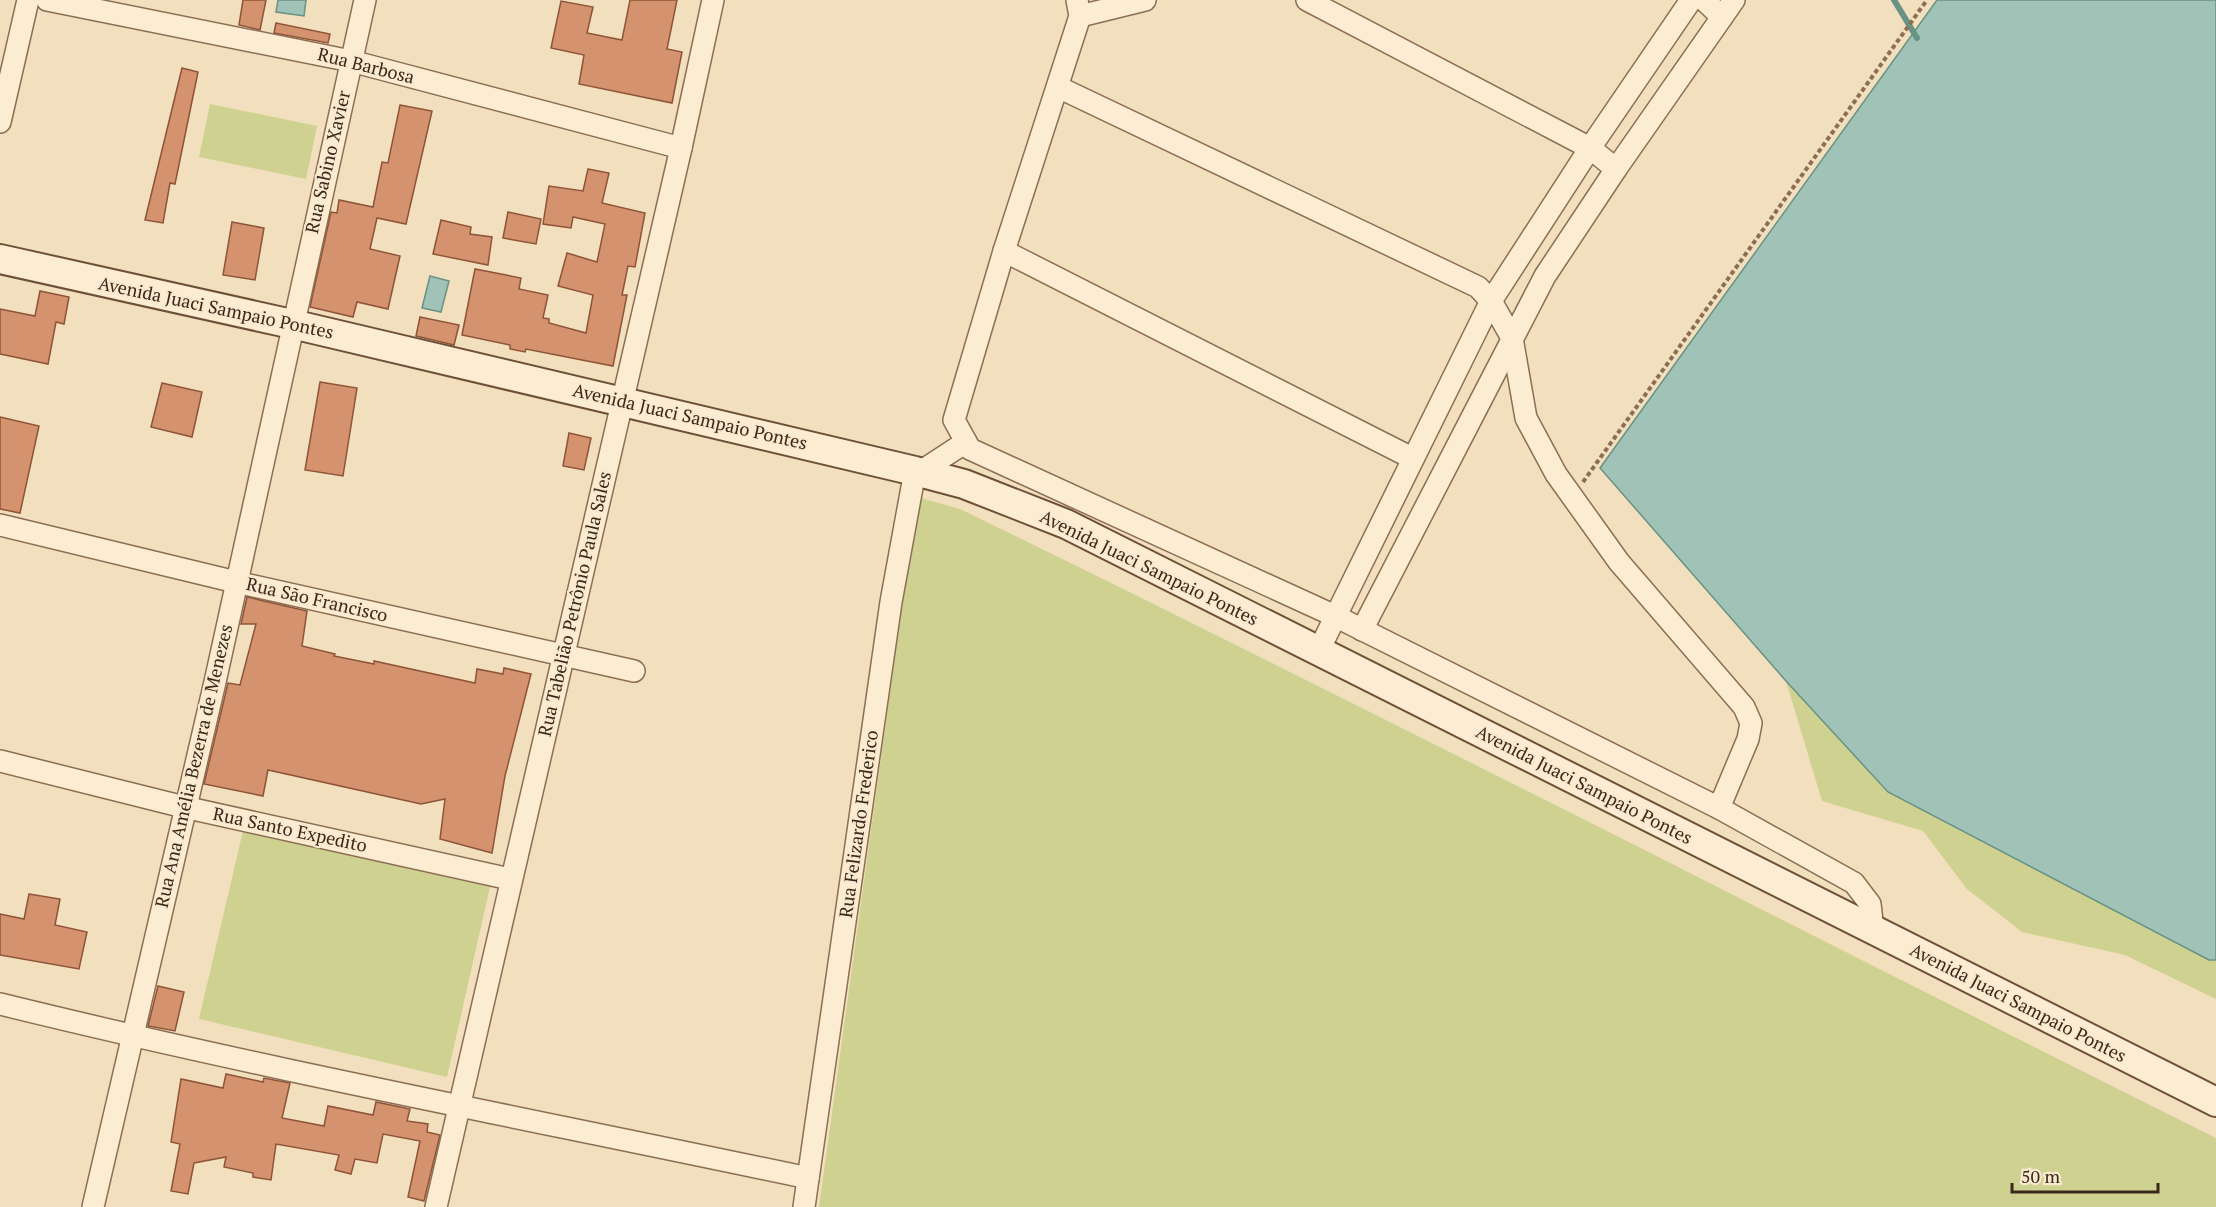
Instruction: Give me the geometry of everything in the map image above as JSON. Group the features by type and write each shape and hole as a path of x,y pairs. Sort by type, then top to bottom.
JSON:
{"main road":[{"name":"Avenida Juaci Sampaio Pontes","path":"0,259 622,400 964,484 1066,524 2216,1102"}],"street":[{"path":"0,122 28,0"},
{"name":"Rua Barbosa","path":"47,0 351,61 681,148"},
{"name":"Rua Sabino Xavier","path":"292,324 365,0"},
{"name":"Rua Tabelião Petrônio Paula Sales","path":"436,1207 510,879 681,148 713,0"},
{"path":"1145,0 1079,8 1058,87 1004,251 954,420 970,449 1335,616 1719,808 1854,883 1870,904 1873,930"},
{"path":"1307,0 1590,148 1616,169"},
{"path":"1318,652 1491,301 1590,148 1691,0"},
{"path":"1362,630 1545,276 1728,8 1704,0"},
{"path":"1058,87 1478,287 1491,301 1512,338 1527,418 1556,474 1620,562 1744,707 1751,723 1748,739 1719,808"},
{"path":"1004,251 1412,458"},
{"name":"Rua Ana Amélia Bezerra de Menezes","path":"93,1207 236,582 292,324"},
{"path":"918,471 966,442"},
{"name":"Rua Felizardo Frederico","path":"804,1207 891,602 918,471"},
{"name":"Rua São Francisco","path":"0,525 236,582 634,671"},
{"name":"Rua Santo Expedito","path":"0,761 184,807 510,879"},
{"path":"0,1004 269,1068 459,1104 808,1178"}],"path":[{"path":"1572,497 1927,0"}],"green space":[{"path":"210,104 317,126 306,179 199,157"},
{"path":"917,497 960,509 1118,586 2216,1138 2216,1207 819,1207"},
{"path":"1786,681 1888,792 2209,960 2216,960 2216,999 2125,955 2022,932 1967,889 1923,831 1822,801"},
{"path":"243,831 490,887 447,1077 199,1019"}],"water":[{"path":"278,0 306,0 304,16 276,12"},
{"path":"1937,0 2216,0 2216,960 2209,960 1888,792 1786,681 1600,468"},
{"path":"430,276 449,281 441,312 422,308"}],"building":[{"path":"243,0 266,0 260,30 239,25"},
{"path":"630,0 677,0 667,49 682,52 672,103 579,84 584,55 551,48 561,1 593,7 587,33 622,40"},
{"path":"276,23 330,34 328,43 274,33"},
{"path":"182,68 198,72 175,184 170,183 163,223 145,220"},
{"path":"400,105 432,111 406,224 377,218 370,249 400,256 388,309 357,302 353,317 310,307 331,212 337,213 339,200 373,207 382,162 388,163"},
{"path":"588,169 609,173 602,203 645,213 635,267 628,266 622,295 627,295 613,366 526,349 525,352 510,349 510,345 462,335 475,269 521,278 519,289 548,295 543,318 549,319 549,323 586,333 593,295 558,286 567,253 597,262 605,224 573,217 571,228 543,224 549,186 583,191"},
{"path":"508,212 541,219 536,244 503,238"},
{"path":"441,220 471,227 470,234 492,237 488,265 433,254"},
{"path":"232,222 264,228 255,280 223,275"},
{"path":"40,291 69,297 64,324 56,322 48,364 0,354 0,309 35,316"},
{"path":"420,317 459,325 454,345 416,336"},
{"path":"320,382 357,388 343,476 305,470"},
{"path":"162,383 202,392 192,437 151,427"},
{"path":"0,417 39,426 20,513 0,509"},
{"path":"569,433 591,438 584,470 563,466"},
{"path":"247,597 307,611 302,646 335,654 334,656 374,664 374,661 475,683 477,669 503,674 504,668 531,674 505,776 492,853 440,839 445,799 421,804 268,770 263,796 204,784 228,683 240,685 256,624 241,624"},
{"path":"29,894 60,899 55,925 87,932 79,969 0,955 0,914 24,919"},
{"path":"158,986 184,992 175,1031 148,1026"},
{"path":"226,1074 263,1082 264,1078 290,1083 282,1118 324,1126 328,1106 373,1115 376,1102 410,1109 407,1121 428,1124 427,1132 440,1135 424,1201 408,1197 420,1141 383,1134 377,1163 355,1159 351,1174 335,1170 339,1155 276,1144 271,1180 253,1177 253,1173 224,1167 226,1157 194,1163 188,1194 171,1191 180,1144 171,1142 181,1079 223,1088"}],"waterway":[{"path":"1894,0 1917,38"}]}
